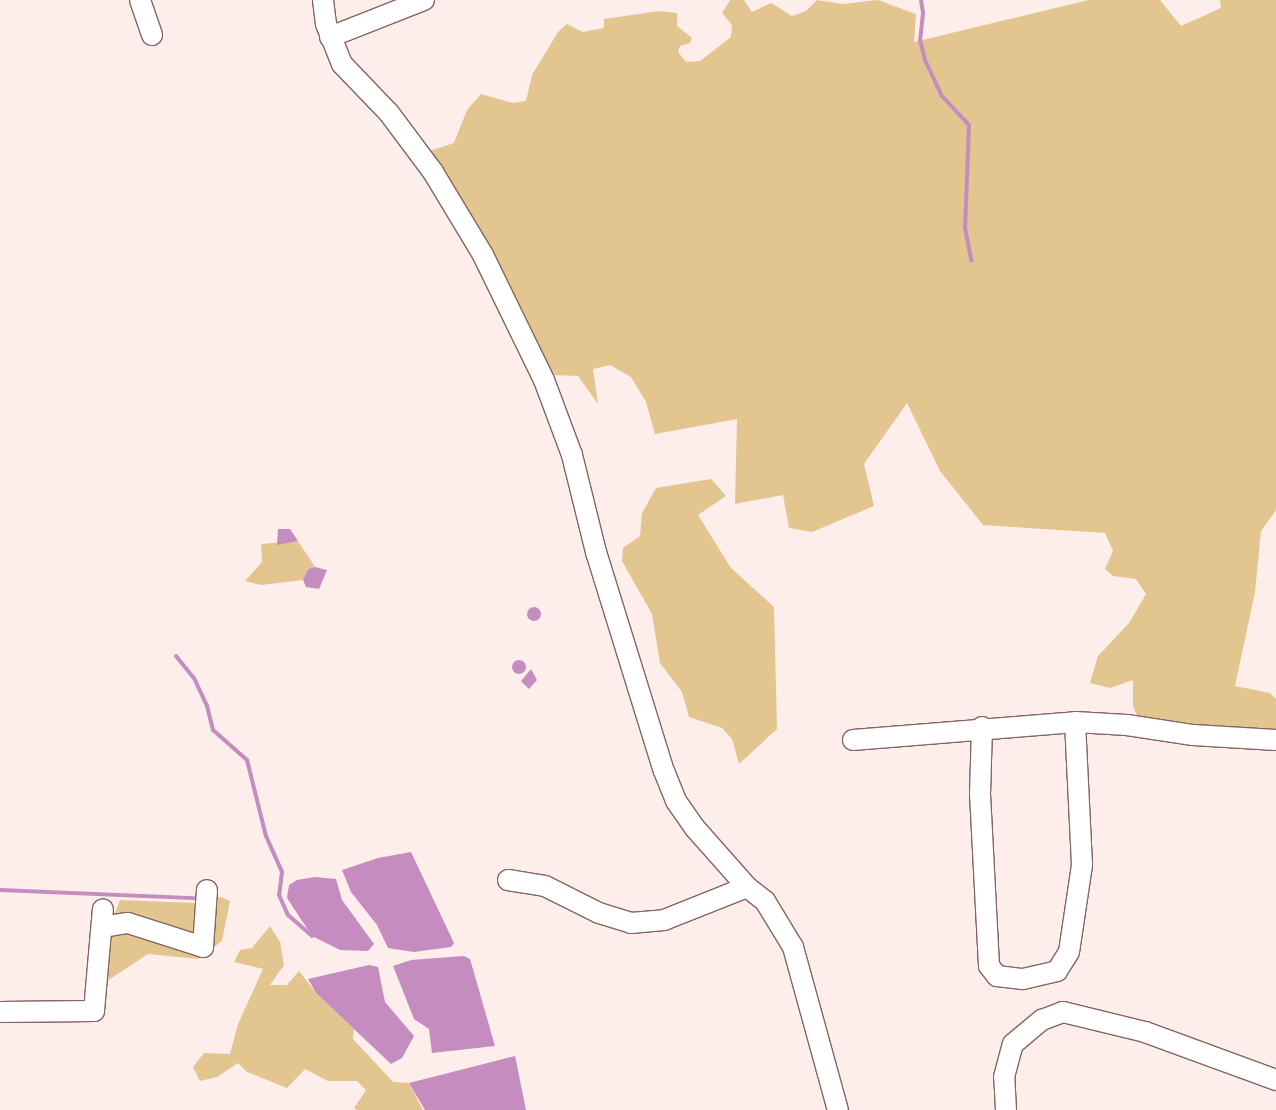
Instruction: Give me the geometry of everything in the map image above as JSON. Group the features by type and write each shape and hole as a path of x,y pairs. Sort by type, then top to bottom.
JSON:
{"street":[{"path":"140,0 152,35"},
{"path":"323,0 330,37 342,64 389,113 433,172 483,256 519,327 561,420 596,552 667,779 676,801 694,827 747,888 765,900 793,947 838,1110"},
{"path":"330,37 424,0"},
{"path":"982,728 980,794 989,966 996,976 1023,979 1057,971 1070,943 1082,865 1075,722"},
{"path":"853,740 982,728 1075,722 1127,725 1193,735 1276,740"},
{"path":"508,880 545,886 599,913 631,923 664,920 747,888"},
{"path":"0,1012 94,1011 103,918 203,947 207,890"},
{"path":"1006,1110 1004,1077 1014,1044 1042,1020 1063,1012 1145,1032 1276,1080"}],"shaded area":[{"path":"730,0 744,0 752,12 771,3 792,16 806,11 817,0 843,4 878,0 916,14 914,42 1089,0 1160,0 1181,26 1221,8 1220,0 1276,0 1276,510 1261,531 1255,592 1235,686 1270,693 1276,699 1276,733 1139,720 1133,706 1133,680 1110,688 1090,683 1098,656 1129,623 1146,594 1136,579 1113,576 1105,569 1113,551 1105,533 983,525 940,471 907,403 864,464 874,506 812,532 789,528 783,495 735,504 737,419 655,434 646,402 631,377 610,365 593,369 598,404 578,376 552,375 463,205 430,151 454,143 467,110 481,94 513,103 526,101 532,75 558,32 567,24 583,32 604,28 604,19 659,11 677,13 677,26 692,38 690,43 680,46 678,52 686,62 700,61 731,37 732,25 722,13"},
{"path":"711,479 726,496 698,515 731,568 774,607 777,729 739,764 732,739 722,728 689,717 682,692 660,663 652,614 622,561 623,548 640,536 642,513 656,488"},
{"path":"278,529 290,529 298,541 277,545"},
{"path":"298,541 315,567 308,569 303,580 261,585 245,581 262,562 261,544"},
{"path":"315,567 327,570 319,589 306,587 303,580 308,569"},
{"path":"531,607 537,607 541,614 537,621 531,621 527,617 527,611"},
{"path":"519,660 524,662 526,667 524,672 519,674 514,672 512,667 514,662"},
{"path":"531,669 537,680 529,689 521,681"},
{"path":"411,852 454,943 451,947 414,952 388,948 377,925 351,892 342,870 378,858"},
{"path":"315,877 336,879 342,900 374,944 368,951 340,950 312,936 287,898 289,885 297,880"},
{"path":"221,897 230,901 222,941 198,959 148,954 107,981 95,966 120,900 196,903"},
{"path":"270,926 280,942 284,965 270,985 287,985 299,971 316,993 354,1029 353,1039 393,1082 409,1083 423,1110 357,1110 354,1108 366,1090 357,1081 328,1081 305,1069 287,1088 247,1072 238,1063 217,1077 200,1081 193,1067 204,1053 230,1054 238,1024 263,969 234,962 240,950 252,948"},
{"path":"464,956 470,959 495,1046 432,1053 429,1029 414,1019 393,966 411,960"},
{"path":"369,965 378,967 385,1002 414,1036 402,1058 391,1064 316,993 308,979"},
{"path":"515,1056 526,1110 425,1110 409,1083"}],"waterway":[{"path":"921,0 923,13 920,40 925,60 941,95 969,125 965,228 971,260"},
{"path":"176,656 194,678 207,706 213,730 247,760 266,836 282,872 279,895 288,915 312,936"},
{"path":"0,890 194,898"}]}
